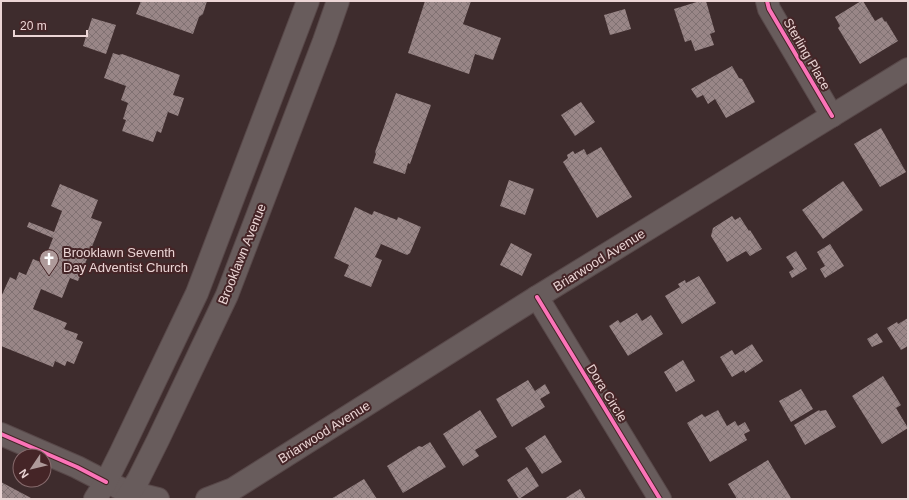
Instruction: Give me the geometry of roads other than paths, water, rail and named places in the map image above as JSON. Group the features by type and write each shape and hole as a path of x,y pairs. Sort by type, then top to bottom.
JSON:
{"main road":[{"path":"100,491 197,293 308,1"},
{"name":"Brooklawn Avenue","path":"128,496 138,480 158,440 227,295 338,1"},
{"name":"Sterling Place","path":"767,1 769,9 832,116"},
{"name":"Briarwood Avenue","path":"207,499 233,489 537,297 908,70"},
{"name":"Dora Circle","path":"537,297 660,499"},
{"path":"1,434 77,468 100,491 158,499"}],"place":[{"name":"Brooklawn Seventh Day Adventist Church","path":"49,276"}]}
